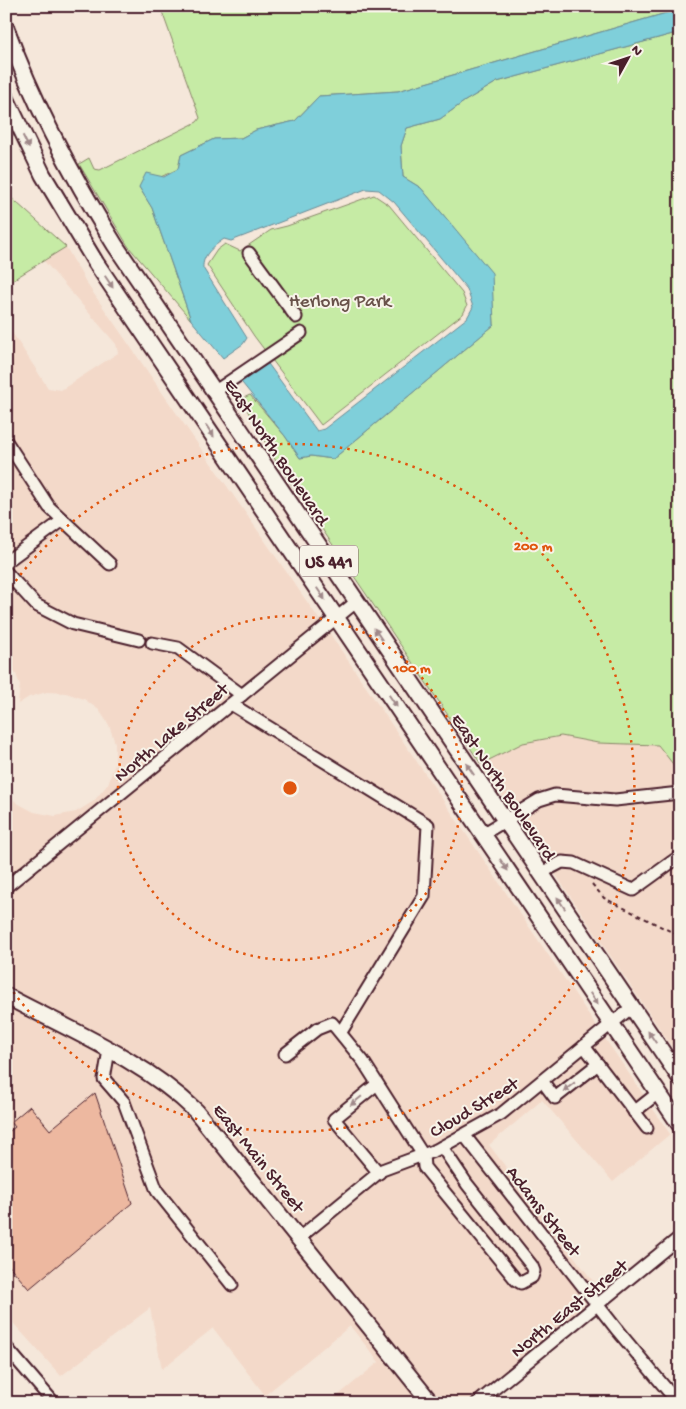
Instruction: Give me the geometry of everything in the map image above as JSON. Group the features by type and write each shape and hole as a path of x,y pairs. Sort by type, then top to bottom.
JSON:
{"main road":[{"name":"East North Boulevard","path":"6,28 46,125 84,195 115,246 680,1078"},
{"name":"US 441","path":"6,98 39,168 67,216 192,406 680,1125"},
{"path":"192,406 214,392"},
{"name":"East Main Street","path":"6,996 145,1069 172,1088 196,1111 431,1403"}],"street":[{"path":"249,253 296,317"},
{"path":"214,392 301,333"},
{"path":"6,441 49,507 110,564"},
{"path":"6,562 63,520"},
{"path":"6,572 36,605 73,624 138,640"},
{"name":"North Lake Street","path":"6,887 356,602"},
{"path":"152,643 178,648 242,695"},
{"path":"231,704 428,825 424,896 341,1032"},
{"path":"483,834 539,800 555,795 615,800 680,794"},
{"path":"541,873 562,862 579,865 633,890 680,856"},
{"name":"Cloud Street","path":"299,1238 379,1173 395,1164 423,1155 465,1136 502,1114 632,1007"},
{"path":"285,1054 318,1029 332,1023 341,1032 377,1084 423,1155 424,1167 516,1280 521,1283 527,1281 534,1271 532,1266 467,1184 442,1147"},
{"path":"584,1046 647,1128"},
{"path":"110,1050 104,1078 124,1102 157,1191 232,1285"},
{"path":"543,1082 555,1098 598,1064"},
{"path":"377,1084 334,1118 379,1173"},
{"path":"634,1112 658,1093"},
{"name":"Adams Street","path":"465,1136 598,1306 678,1403"},
{"name":"North East Street","path":"477,1403 598,1306 680,1237"},
{"path":"6,1346 54,1403"}],"path":[{"path":"579,865 604,898 680,936"}],"shaded area":[{"path":"66,247 87,284 321,622 6,880 6,792 17,803 34,812 55,816 76,812 94,801 108,784 115,764 115,743 109,725 99,710 84,699 66,693 47,692 29,697 18,704 20,685 16,674 6,665 6,323 48,388 61,390 118,353 116,344 44,261"},
{"path":"328,631 670,1134 613,1182 542,1100 489,1145 602,1293 478,1403 440,1403 202,1106 176,1082 148,1063 6,989 6,895"},
{"path":"561,736 598,743 658,745 680,773 680,1059 481,764 523,743"},
{"path":"6,1004 141,1074 191,1115 423,1403 338,1403 335,1398 379,1362 350,1326 265,1395 213,1328 162,1369 150,1308 61,1376 6,1315"}],"green space":[{"path":"160,6 680,6 680,9 398,91 319,96 295,121 256,130 241,138 214,139 181,155 178,169 139,187 152,208 191,320 128,246 79,164 89,158 94,169 100,170 197,122 200,118"},
{"path":"680,32 680,773 658,745 598,743 561,736 523,743 481,764 274,458 241,399 250,395 285,436 300,458 311,456 333,459 494,325 491,273 421,188 403,177 401,146 407,128 440,119 497,82"},
{"path":"6,193 66,247 6,284"},
{"name":"Herlong Park","path":"374,195 389,205 462,293 467,306 463,314 321,425 254,336 207,265 217,250 225,244 240,251 271,230"}],"water":[{"path":"680,9 680,32 497,82 440,119 407,128 401,146 403,177 421,188 492,273 494,325 333,459 311,456 300,458 285,436 238,378 266,361 317,431 324,429 467,318 473,307 467,289 394,202 379,190 366,189 231,241 224,239 209,251 204,259 203,268 247,338 243,344 223,358 191,320 152,208 139,187 146,173 164,177 178,169 181,155 214,139 241,138 256,130 295,121 319,96 398,91"}],"building":[{"path":"95,1093 132,1203 29,1289 6,1262 6,1134 15,1127 11,1122 30,1106 50,1130"}]}
